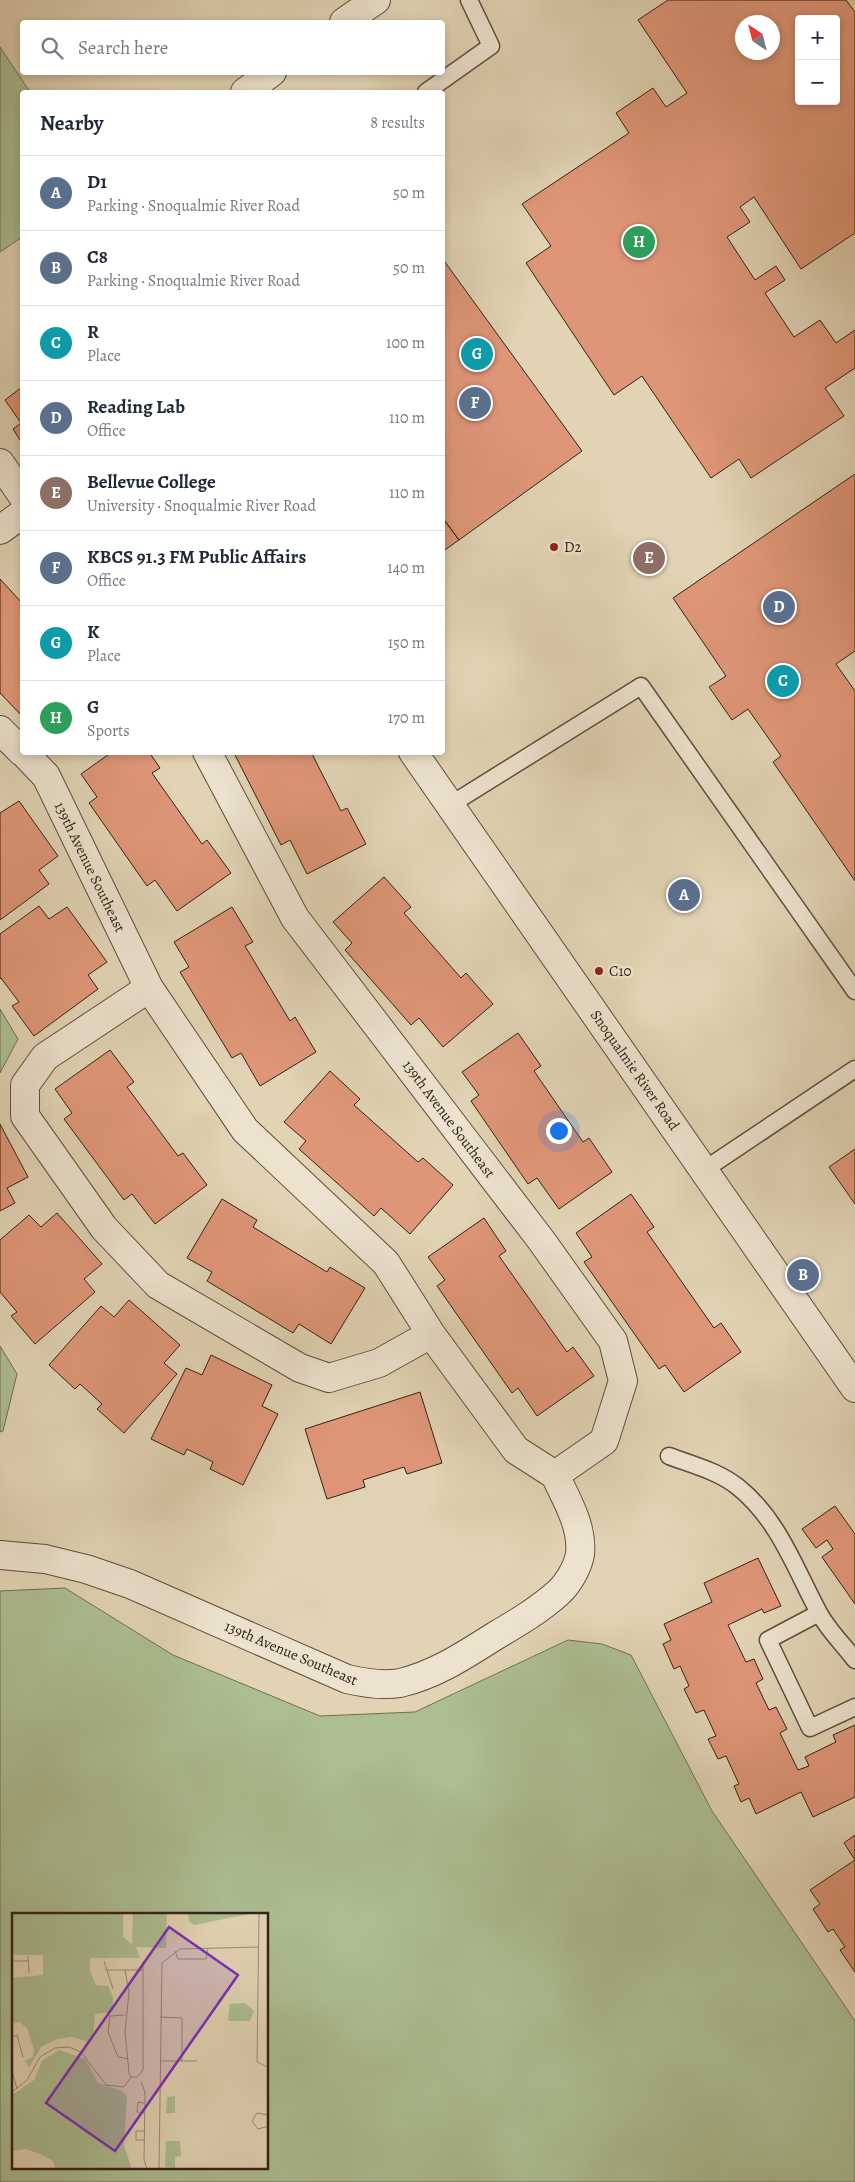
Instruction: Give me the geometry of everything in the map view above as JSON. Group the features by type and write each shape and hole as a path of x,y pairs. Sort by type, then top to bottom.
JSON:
{"street":[{"path":"347,20 376,0"},
{"path":"248,90 268,75"},
{"path":"0,463 20,492"},
{"path":"0,530 20,515"},
{"name":"139th Avenue Southeast","path":"0,730 20,749"},
{"name":"139th Avenue Southeast","path":"0,1555 45,1559 86,1569 130,1584 347,1679 367,1684 397,1683 421,1677 446,1666 532,1614 559,1592 574,1572 580,1555 580,1532 555,1475 516,1450 431,1334 386,1263 245,1130 149,988 46,776 26,755"},
{"name":"139th Avenue Southeast","path":"209,755 295,918 541,1240 613,1340 623,1381 604,1441 555,1475"},
{"name":"Snoqualmie River Road","path":"415,755 855,1388"},
{"path":"149,988 45,1057 25,1085 25,1116 104,1228 158,1285 300,1368 329,1378 379,1363 431,1334"}],"lane":[{"path":"429,90 491,46 469,0"},
{"path":"450,805 641,686 855,991"},
{"path":"704,1170 855,1069"},
{"path":"669,1456 716,1473 739,1488 761,1511 788,1548 819,1613 855,1660"},
{"path":"819,1613 768,1640 810,1728 855,1707"}],"green space":[{"path":"0,47 29,90 20,90 20,238 0,252"},
{"path":"0,1009 18,1039 0,1073"},
{"path":"0,1346 17,1374 3,1431 0,1432"},
{"path":"65,1588 173,1655 320,1716 415,1712 568,1640 602,1644 631,1655 712,1811 855,2021 855,2182 0,2182 0,1591"}],"building":[{"path":"668,0 846,0 855,12 855,233 801,269 754,197 740,207 750,222 727,237 755,280 776,266 785,280 765,293 794,337 820,320 836,343 855,330 855,368 825,388 844,416 751,478 739,459 711,478 642,376 614,395 526,263 551,246 522,204 629,133 616,113 653,88 666,107 687,93 638,20"},
{"path":"445,262 582,451 459,540 445,521"},
{"path":"20,389 20,422 5,400"},
{"path":"20,424 20,440 13,429"},
{"path":"855,474 855,651 836,664 855,691 855,881 773,762 781,756 748,709 732,720 709,687 726,676 673,598"},
{"path":"445,521 459,540 445,550"},
{"path":"0,579 20,601 20,714 0,693"},
{"path":"108,755 151,755 160,768 152,773 202,844 207,840 231,873 177,911 155,880 147,886 89,803 97,797 81,774"},
{"path":"235,755 313,755 341,811 347,808 366,844 307,874 290,840 281,845"},
{"path":"19,801 58,856 39,870 49,884 0,920 0,813"},
{"path":"384,877 411,907 404,913 461,978 466,973 493,1004 443,1047 419,1018 411,1025 345,950 352,943 333,922"},
{"path":"39,906 49,919 67,907 107,962 88,975 98,989 34,1036 12,1006 19,1002 0,979 0,934"},
{"path":"232,907 253,942 245,946 290,1021 295,1017 316,1052 260,1086 241,1053 232,1058 180,972 189,967 174,942"},
{"path":"518,1033 541,1066 534,1071 583,1142 589,1138 612,1172 559,1209 537,1178 528,1184 471,1101 479,1095 462,1072"},
{"path":"110,1050 134,1082 127,1087 178,1156 183,1153 207,1185 155,1224 132,1194 124,1200 64,1119 72,1113 55,1089"},
{"path":"330,1071 360,1099 354,1105 418,1162 423,1158 453,1185 410,1234 381,1208 374,1216 299,1149 306,1141 284,1122"},
{"path":"0,1124 28,1177 7,1188 15,1203 0,1211"},
{"path":"855,1149 855,1204 829,1167"},
{"path":"631,1194 654,1227 647,1232 714,1328 721,1323 741,1352 684,1392 665,1365 659,1369 584,1262 592,1257 576,1233"},
{"path":"222,1199 257,1220 253,1227 327,1272 330,1267 365,1288 331,1344 299,1324 293,1333 207,1281 212,1272 187,1258"},
{"path":"57,1213 102,1264 84,1279 95,1292 35,1344 11,1316 17,1312 0,1292 0,1240 29,1215 41,1227"},
{"path":"484,1218 506,1251 499,1256 567,1352 573,1347 594,1376 537,1416 518,1388 512,1393 437,1286 445,1280 428,1257"},
{"path":"129,1300 180,1345 164,1363 177,1374 124,1433 97,1409 102,1404 80,1384 75,1389 49,1365 101,1306 114,1317"},
{"path":"211,1355 272,1385 262,1406 278,1414 243,1485 210,1469 213,1462 187,1449 184,1455 151,1439 186,1368 202,1375"},
{"path":"420,1392 442,1463 407,1474 404,1467 363,1480 365,1487 327,1499 305,1429"},
{"path":"835,1506 855,1534 855,1604 822,1557 833,1549 827,1540 816,1548 802,1529"},
{"path":"758,1558 781,1606 764,1613 762,1609 728,1625 746,1662 754,1659 763,1679 756,1683 769,1710 776,1707 787,1729 780,1733 798,1770 809,1766 805,1757 836,1742 833,1735 855,1725 855,1797 813,1817 801,1792 756,1814 749,1798 741,1802 734,1786 739,1784 726,1756 718,1759 708,1739 716,1736 704,1710 696,1713 684,1689 689,1686 680,1666 674,1669 663,1644 671,1640 664,1624 712,1602 704,1583"},
{"path":"855,1835 855,1860 844,1843"},
{"path":"855,1860 855,1972 840,1950 845,1947 833,1929 828,1932 813,1909 820,1904 810,1890"}],"place":[{"name":"G","path":"639,242"},
{"name":"K","path":"477,354"},
{"name":"KBCS 91.3 FM Public Affairs","path":"475,403"},
{"name":"D2","path":"554,547"},
{"name":"Bellevue College","path":"649,558"},
{"name":"Reading Lab","path":"779,607"},
{"name":"R","path":"783,681"},
{"name":"D1","path":"684,895"},
{"name":"C10","path":"599,971"},
{"name":"C8","path":"803,1275"}]}
